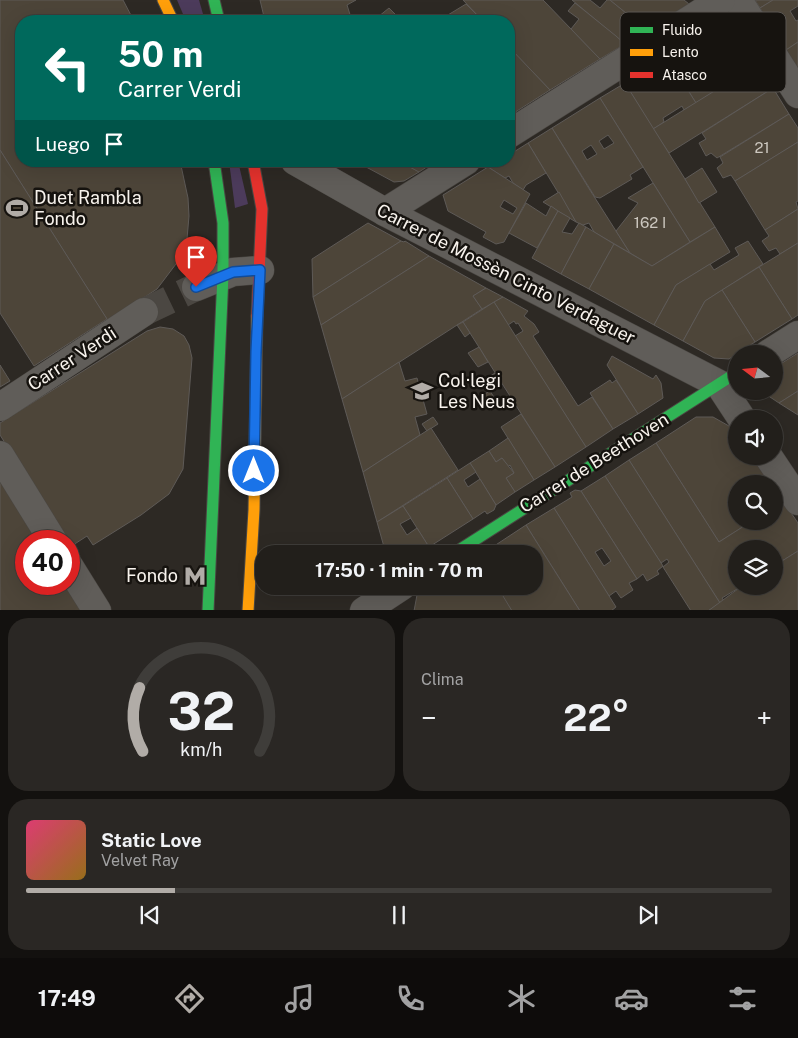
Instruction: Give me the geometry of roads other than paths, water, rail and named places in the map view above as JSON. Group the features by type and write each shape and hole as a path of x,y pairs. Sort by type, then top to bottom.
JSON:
{"street":[{"path":"163,0 170,15"},
{"path":"214,0 218,15"},
{"path":"702,12 721,0"},
{"path":"738,0 746,12"},
{"path":"515,130 620,64"},
{"path":"786,75 798,94"},
{"path":"208,610 223,224 220,186 215,167"},
{"path":"248,610 254,510 256,352 262,209 254,167"},
{"name":"Carrer de Mossèn Cinto Verdaguer","path":"305,167 385,212 728,379"},
{"path":"385,212 456,167"},
{"path":"196,287 222,275 260,270"},
{"name":"Carrer Verdi","path":"0,407 144,312"},
{"path":"782,345 798,335"},
{"name":"Carrer de Beethoven","path":"467,545 728,379"},
{"path":"0,456 47,530"},
{"path":"774,465 798,501"},
{"path":"80,583 97,610"},
{"path":"375,608 391,595"}],"tunnel":[{"path":"144,312 196,287"}],"place":[{"name":"Duet Rambla Fondo","path":"17,208"},
{"name":"Col·legi Les Neus","path":"422,391"},
{"name":"Fondo","path":"195,576"}]}
